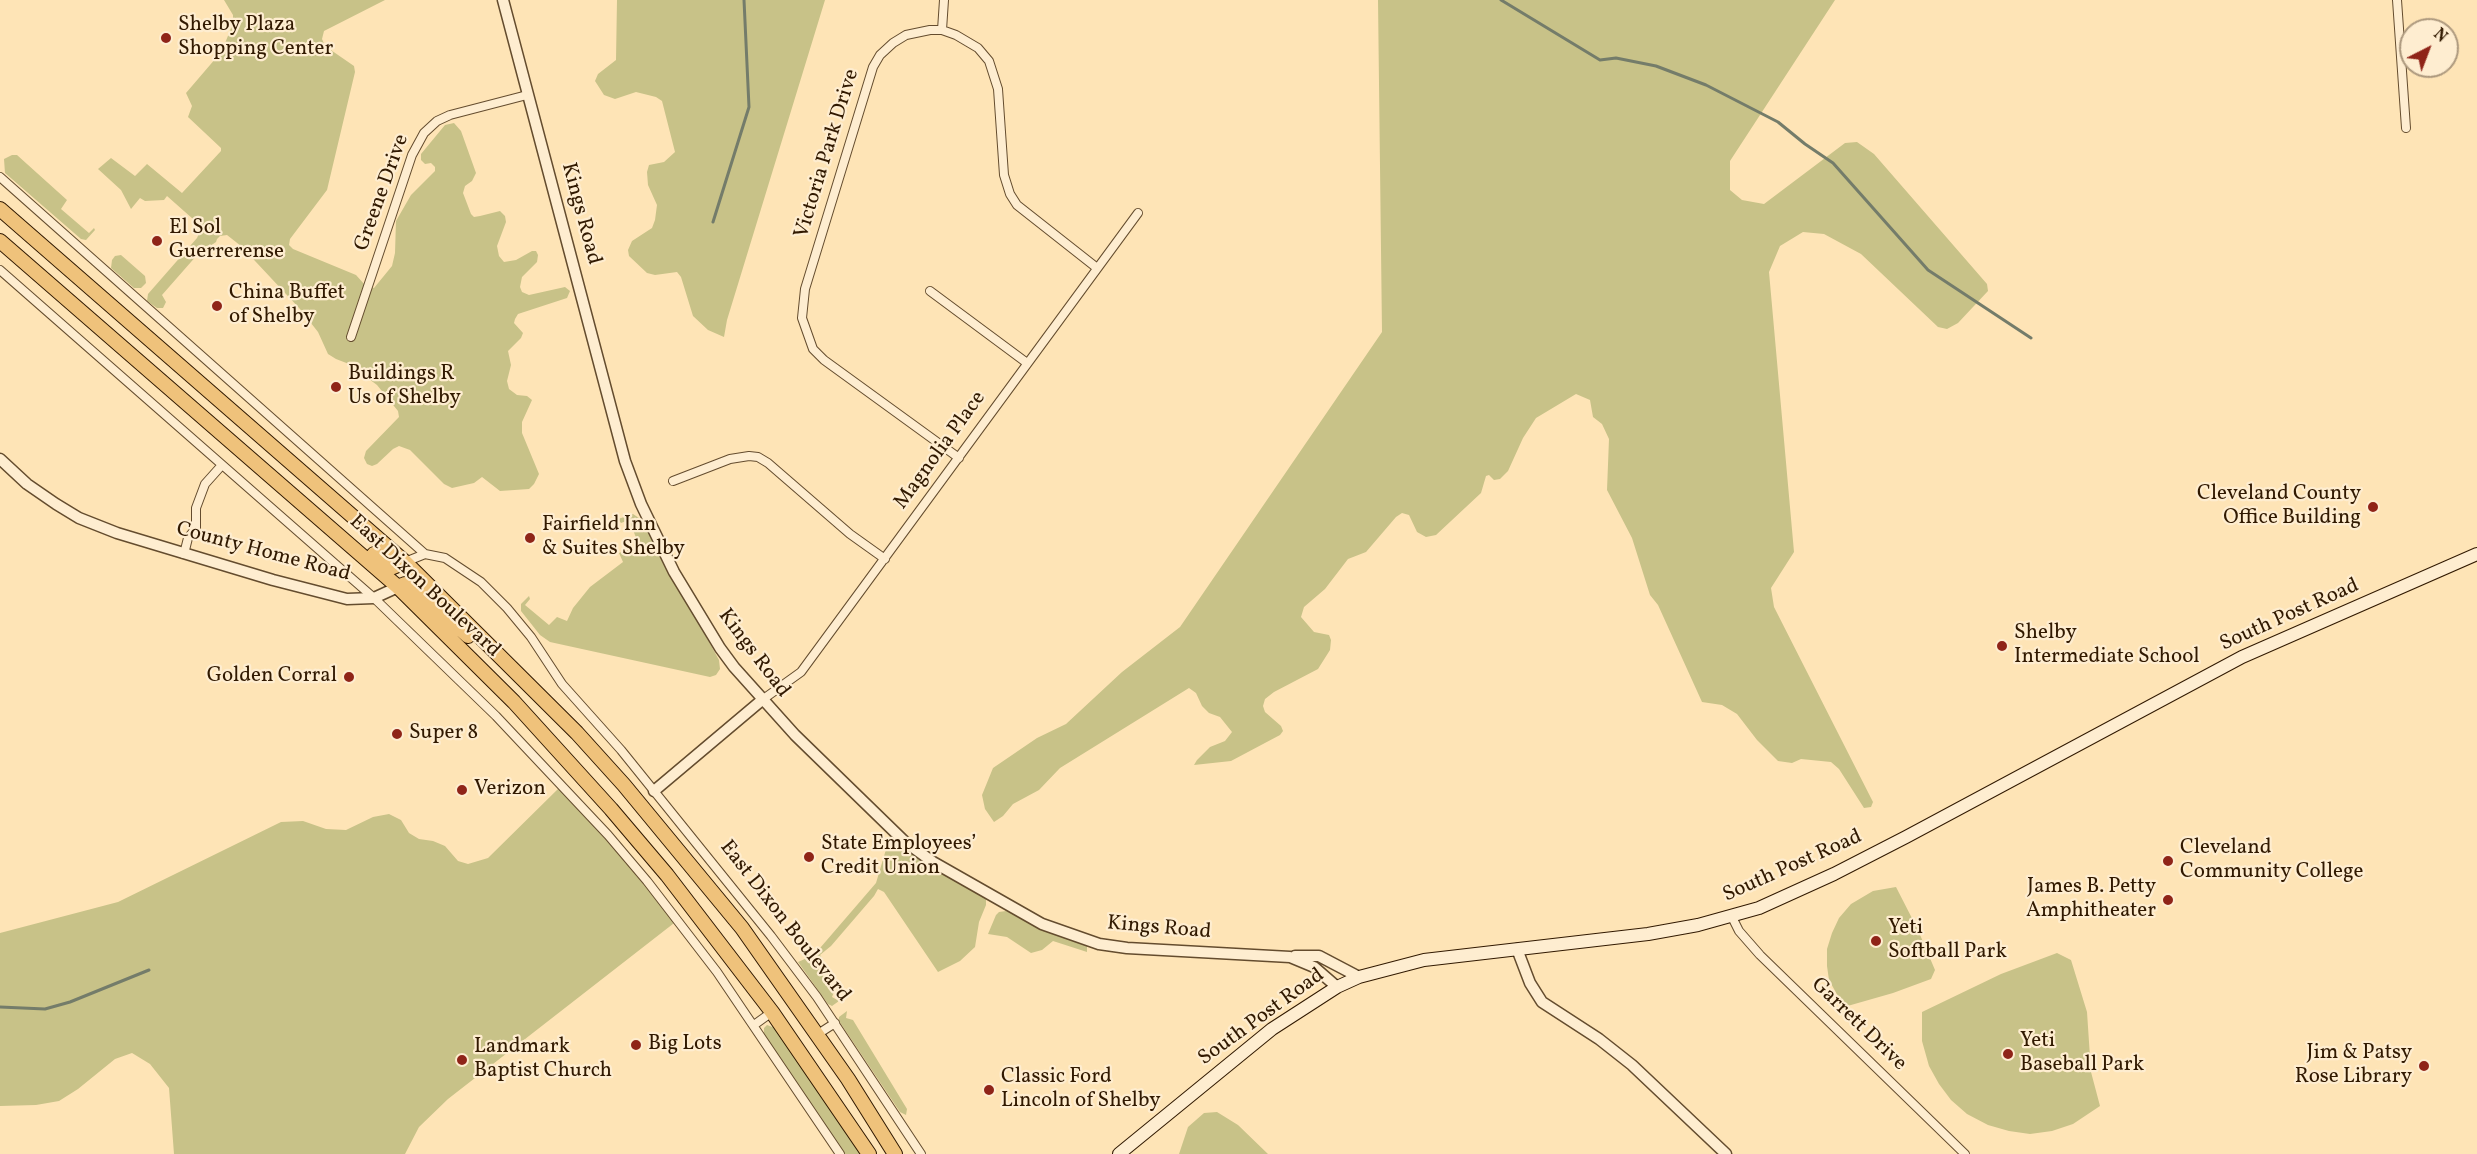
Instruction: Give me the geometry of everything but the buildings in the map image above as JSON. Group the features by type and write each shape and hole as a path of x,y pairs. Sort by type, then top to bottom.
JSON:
{"highway":[{"name":"East Dixon Boulevard","path":"0,209 405,562 577,733 662,829 742,928 818,1034 895,1154"},
{"name":"East Dixon Boulevard","path":"0,241 398,587 514,702 612,809 667,875 772,1012 869,1154"},
{"path":"250,458 266,462 384,563 393,567 405,562"},
{"path":"398,587 405,584 414,588 490,656 509,664"}],"main road":[{"name":"South Post Road","path":"1119,1154 1264,1035 1337,987 1359,976 1424,960 1648,934 1732,917 1778,900 1844,869 2242,657 2477,554"}],"street":[{"name":"Kings Road","path":"503,0 625,461 641,504 674,572 734,668 828,768 904,841 933,862 1042,924 1099,944 1126,948 1290,957 1314,967 1337,987"},
{"path":"944,0 942,30 978,48 989,61 994,73 998,89 1004,175 1010,194 1017,205 1097,268"},
{"path":"2397,0 2406,128"},
{"name":"Victoria Park Drive","path":"942,30 906,35 879,55 873,67 805,289 802,318 813,349 824,360 959,458"},
{"name":"Greene Drive","path":"351,337 412,155 424,133 437,121 450,115 527,95"},
{"name":"East Dixon Boulevard","path":"0,177 425,554"},
{"name":"Magnolia Place","path":"762,700 801,672 1138,213"},
{"name":"East Dixon Boulevard","path":"0,270 374,598 496,716 608,835 676,917 754,1025 840,1154"},
{"path":"930,291 1027,363"},
{"path":"673,482 730,459 758,457 768,463 850,534 885,559"},
{"name":"County Home Road","path":"0,459 27,484 80,518 117,533 319,593 347,599 374,598 398,587"},
{"path":"184,554 188,538 196,528 196,508 206,484 222,465"},
{"name":"East Dixon Boulevard","path":"405,562 425,554 438,556 458,565 481,582 507,608 531,637 562,684 621,750 771,936 835,1023 921,1154"},
{"path":"654,791 762,700"},
{"name":"Garrett Drive","path":"1732,917 1739,931 1760,955 1965,1154"},
{"path":"1516,949 1530,982 1542,1002 1599,1039 1632,1065 1726,1154"},
{"path":"1290,957 1318,956 1359,976"},
{"path":"754,1025 772,1012"},
{"path":"818,1034 835,1023"}],"shaded area":[{"path":"224,0 385,0 324,31 322,39 325,46 354,66 355,72 327,190 290,239 289,245 293,249 356,275 365,285 374,288 392,266 395,253 396,221 411,195 435,171 431,163 425,164 421,160 421,154 445,125 454,123 461,131 476,173 472,181 465,186 463,193 471,214 474,217 500,211 505,216 506,222 497,246 499,256 504,262 516,260 532,251 536,251 538,255 537,262 522,277 520,287 522,292 529,295 565,287 570,291 567,298 518,314 514,323 523,333 508,351 511,365 507,381 509,389 517,395 527,396 532,400 522,422 522,433 539,474 529,489 500,491 482,477 474,483 452,488 444,484 410,450 399,446 377,464 372,466 367,464 364,458 366,451 399,417 398,411 377,385 349,364 328,354 318,332 300,309 241,246 227,235 220,236 216,242 198,254 162,295 166,302 163,308 157,308 147,301 148,294 197,238 202,227 167,196 164,200 145,201 140,198 131,209 121,190 98,169 111,158 135,176 147,164 182,193 221,151 221,148 188,117 192,106 186,93 222,51 233,23 233,15"},
{"path":"617,0 825,0 727,320 724,337 708,330 693,316 681,277 677,272 655,275 647,273 629,256 628,250 632,241 652,228 655,220 657,205 648,185 649,165 664,162 675,152 662,101 656,97 636,92 615,99 604,95 595,81 598,74 616,60"},
{"path":"1378,0 1835,0 1730,161 1730,190 1742,200 1764,204 1845,143 1857,142 1874,154 1987,284 1988,291 1958,323 1947,329 1938,327 1861,254 1824,234 1803,232 1780,246 1769,272 1794,552 1771,588 1774,607 1873,802 1871,807 1864,808 1839,769 1831,762 1801,759 1792,763 1778,761 1757,740 1737,714 1722,705 1702,702 1658,605 1650,595 1632,538 1607,490 1609,439 1602,424 1593,417 1590,400 1576,394 1536,418 1523,438 1508,471 1500,479 1494,480 1489,475 1486,476 1481,493 1436,535 1426,537 1417,532 1409,515 1402,513 1366,552 1348,559 1325,589 1304,607 1301,617 1314,632 1329,635 1330,650 1318,669 1265,699 1263,706 1265,712 1281,726 1283,731 1280,735 1231,761 1194,765 1210,747 1225,741 1232,732 1220,717 1209,713 1202,706 1196,693 1189,688 1060,768 1039,790 1013,804 1003,816 994,822 985,809 982,795 993,768 1037,738 1066,724 1122,672 1180,627 1382,332"},
{"path":"17,155 67,200 61,209 89,233 94,228 95,230 86,240 81,239 5,173 4,159"},
{"path":"121,255 145,276 146,283 141,288 134,288 111,268 115,256"},
{"path":"633,514 642,520 719,660 720,669 716,675 710,677 550,642 540,635 521,611 521,604 529,596 530,599 525,605 549,625 557,617 567,621 573,608 590,587 623,562 619,553 639,545 629,520 621,523 618,519"},
{"path":"561,786 678,920 448,1099 419,1127 405,1154 174,1154 169,1088 150,1064 132,1053 115,1059 78,1089 59,1101 36,1105 0,1106 0,933 118,902 281,822 303,821 326,829 346,830 373,817 389,814 401,820 409,833 419,839 445,846 458,861 468,864 488,858"},
{"path":"890,836 905,848 986,899 975,947 960,961 938,972 884,892 878,889 831,946 820,955 824,961 817,966 834,992 832,997 839,1001 832,1006 828,1004 798,962 814,955 876,883"},
{"name":"Yeti Softball Park","path":"1896,887 1935,970 1931,979 1844,1007 1829,980 1827,949 1832,933 1839,918 1851,904 1873,891"},
{"path":"1006,911 1087,946 1087,952 1053,941 1042,950 1031,953 1007,937 988,934 996,915"},
{"name":"Yeti Baseball Park","path":"2057,953 2071,960 2087,1012 2091,1072 2100,1106 2073,1124 2052,1131 2030,1134 1988,1125 1967,1114 1951,1100 1939,1084 1929,1066 1922,1041 1922,1012 2001,974"},
{"path":"847,1011 846,1018 853,1020 907,1109 906,1115 900,1112 839,1021 839,1017"},
{"path":"767,1025 775,1028 861,1154 845,1154 764,1034 764,1028"},
{"path":"1217,1112 1238,1125 1268,1154 1179,1154 1188,1127 1204,1113"}],"waterway":[{"path":"713,222 749,107 744,0"},
{"path":"1501,0 1600,60 1616,58 1656,66 1706,85 1778,122 1833,163 1928,270 2031,338"},
{"path":"0,1007 45,1009 70,1002 149,970"}],"place":[{"name":"Shelby Plaza Shopping Center","path":"166,38"},
{"name":"El Sol Guerrerense","path":"157,241"},
{"name":"China Buffet of Shelby","path":"217,306"},
{"name":"Buildings R Us of Shelby","path":"336,387"},
{"name":"Cleveland County Office Building","path":"2373,507"},
{"name":"Fairfield Inn & Suites Shelby","path":"530,538"},
{"name":"Shelby Intermediate School","path":"2002,646"},
{"name":"Golden Corral","path":"349,677"},
{"name":"Super 8","path":"397,734"},
{"name":"Verizon","path":"462,790"},
{"name":"State Employees’ Credit Union","path":"809,857"},
{"name":"Cleveland Community College","path":"2168,861"},
{"name":"James B. Petty Amphitheater","path":"2168,900"},
{"name":"Yeti Softball Park","path":"1876,941"},
{"name":"Big Lots","path":"636,1045"},
{"name":"Yeti Baseball Park","path":"2008,1054"},
{"name":"Landmark Baptist Church","path":"462,1060"},
{"name":"Jim & Patsy Rose Library","path":"2424,1066"},
{"name":"Classic Ford Lincoln of Shelby","path":"989,1090"}]}
